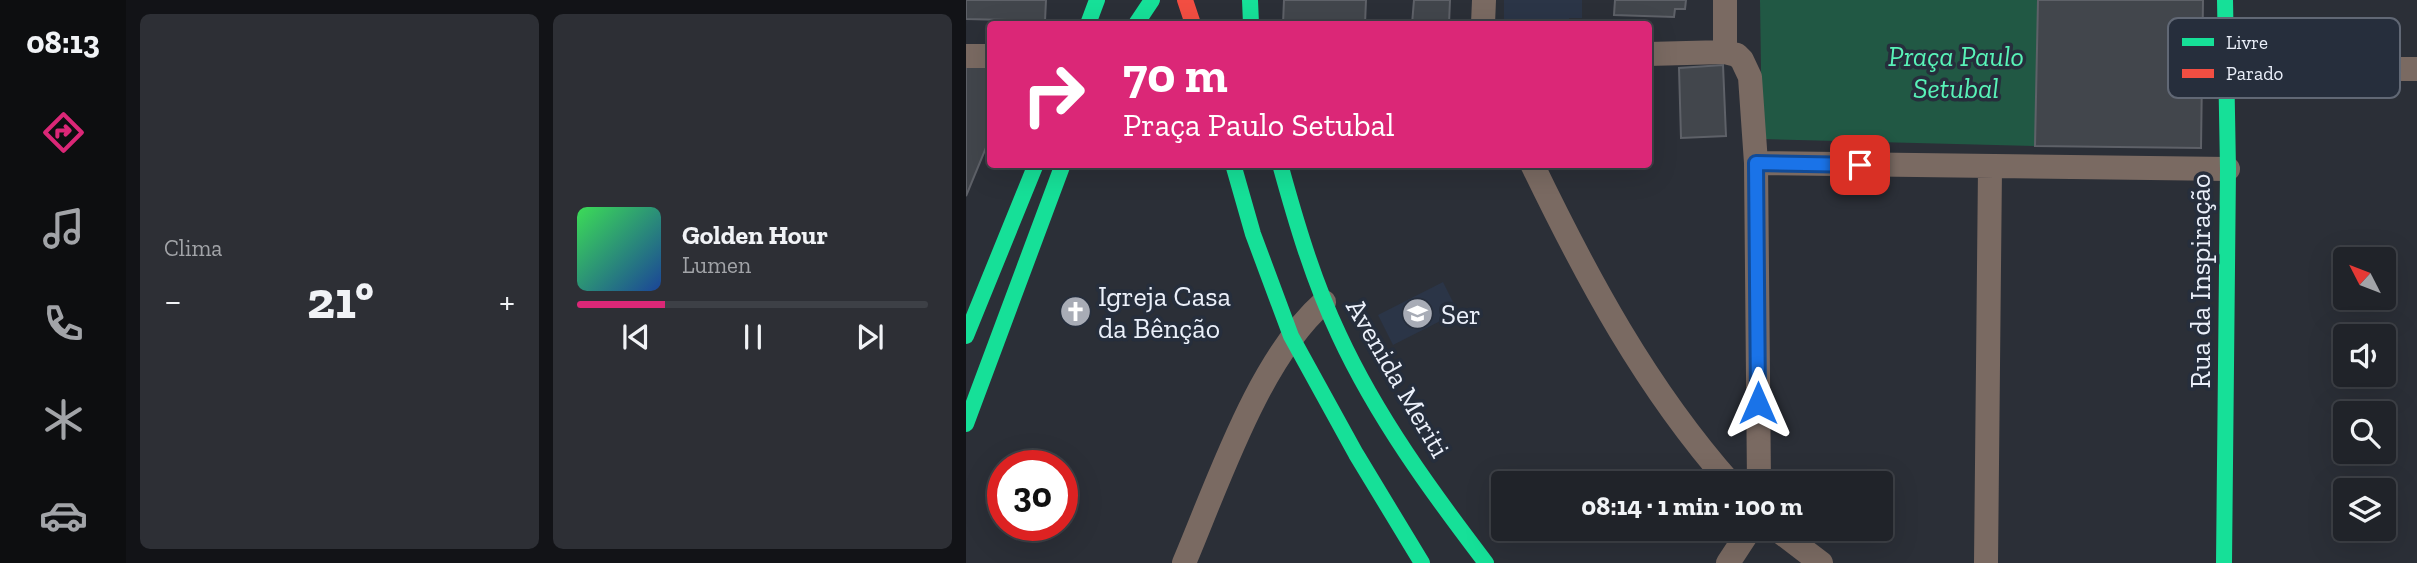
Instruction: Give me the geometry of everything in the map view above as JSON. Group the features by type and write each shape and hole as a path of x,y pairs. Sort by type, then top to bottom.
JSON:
{"main road":[{"path":"1089,21 1097,0"},
{"path":"1138,21 1152,0"},
{"path":"1185,0 1192,21"},
{"path":"1250,0 1251,21"},
{"name":"Rua da Inspiração","path":"2225,0 2225,18"},
{"name":"Rua da Inspiração","path":"2224,563 2227,98"},
{"path":"966,336 1034,168"},
{"path":"966,424 1062,168"},
{"path":"1234,168 1253,234 1290,336 1422,563"},
{"name":"Avenida Meriti","path":"1281,168 1324,302 1362,378 1477,559"}],"street":[{"path":"1483,21 1484,0"},
{"path":"1725,0 1725,52"},
{"path":"1652,54 1725,52 1737,55 1748,68 1756,163 1759,471"},
{"path":"966,56 987,57"},
{"path":"1756,163 2228,169"},
{"path":"1986,563 1990,167"},
{"path":"1534,168 1606,311 1663,398 1719,471"},
{"path":"1184,563 1250,411 1290,336 1324,302"},
{"path":"1728,563 1742,541"},
{"path":"1792,541 1821,563"}],"shaded area":[{"path":"1504,0 1582,0 1582,18 1569,18 1569,21 1504,21"},
{"name":"Ser","path":"1443,282 1458,312 1393,345 1378,315"}],"green space":[{"name":"Praça Paulo Setubal","path":"1760,0 2038,0 2035,146 1762,139"}],"building":[{"path":"966,0 1046,0 1045,21 966,19"},
{"path":"1284,0 1366,0 1365,21 1283,21"},
{"path":"1414,0 1450,0 1449,21 1412,21"},
{"path":"1615,0 1686,0 1685,9 1675,9 1674,17 1614,15"},
{"path":"2038,0 2203,0 2203,18 2168,18 2168,98 2202,98 2201,148 2035,146"},
{"path":"966,64 987,64 987,145 966,196"},
{"path":"1723,65 1726,136 1681,138 1679,68"}],"traffic: fast":[{"path":"1089,21 1097,0"},
{"path":"1138,21 1152,0"},
{"path":"1250,0 1251,21"},
{"path":"2225,0 2225,18"},
{"path":"2224,563 2227,98"},
{"path":"966,336 1034,168"},
{"path":"966,424 1062,168"},
{"path":"1234,168 1253,234 1291,336 1356,454 1422,563"},
{"path":"1281,168 1313,272 1354,365 1406,453 1486,563"}],"traffic: jam":[{"path":"1185,0 1192,21"}],"place":[{"name":"Igreja Casa da Bênção","path":"1075,312"},
{"name":"Ser","path":"1418,314"}],"route":[{"path":"1758,403 1756,163 1860,165"}]}
